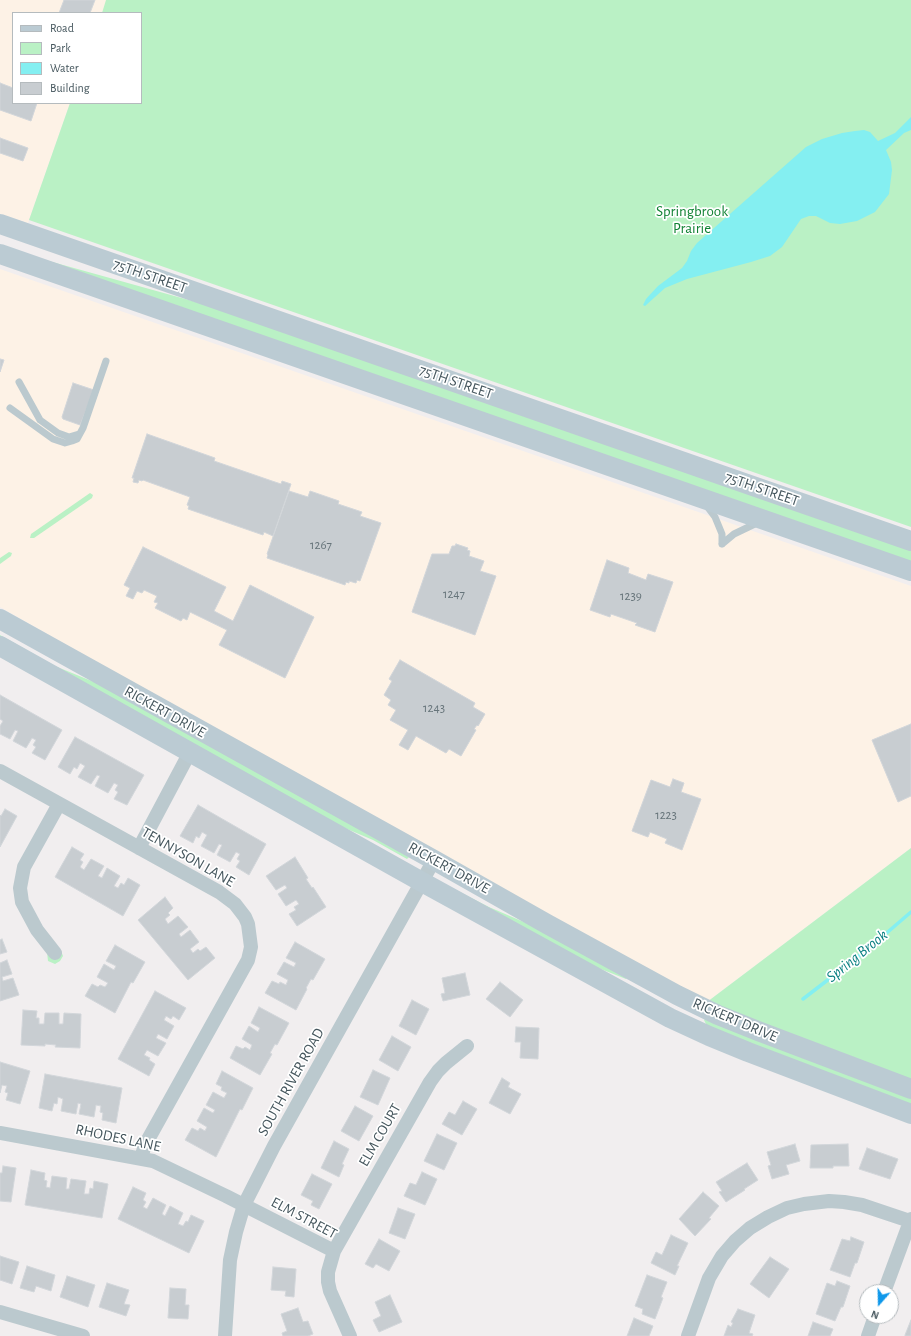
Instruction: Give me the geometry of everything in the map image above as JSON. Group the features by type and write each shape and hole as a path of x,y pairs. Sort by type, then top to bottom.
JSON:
{"street":[{"name":"75TH STREET","path":"0,224 911,541"},
{"name":"75TH STREET","path":"0,254 911,571"},
{"name":"RICKERT DRIVE","path":"0,619 643,977 718,1015 911,1089"},
{"name":"RICKERT DRIVE","path":"0,646 422,882 625,994 681,1023 748,1052 911,1114"},
{"path":"139,848 190,752"},
{"name":"TENNYSON LANE","path":"0,771 219,892 235,904 245,917 248,924 251,947 248,960 145,1145 141,1158"},
{"path":"55,953 36,930 22,902 20,888 24,867 59,804"},
{"name":"SOUTH RIVER ROAD","path":"225,1336 230,1260 244,1205 274,1146 434,860"},
{"name":"ELM COURT","path":"334,1251 430,1082 446,1063 467,1046"},
{"name":"RHODES LANE","path":"0,1133 153,1161 244,1205"},
{"path":"688,1336 709,1278 722,1256 735,1241 750,1228 787,1208 829,1201 844,1202 862,1204 910,1220 887,1284"},
{"name":"ELM STREET","path":"244,1205 334,1251 329,1264 328,1282 330,1291 350,1336"},
{"path":"0,1312 83,1336"},
{"path":"868,1336 872,1324"}],"lane":[{"path":"10,408 58,442 72,442 80,434 106,361"},
{"path":"19,382 40,420 58,433 69,437 80,434"},
{"path":"701,498 715,517 722,534 722,544 734,534 763,520"}],"shaded area":[{"path":"0,0 107,0 102,12 12,12 12,104 70,104 28,223 0,214"},
{"path":"0,269 911,586 911,848 707,1002 284,769 0,607"}],"green space":[{"name":"Springbrook Prairie","path":"106,0 911,0 911,527 29,220 70,104 142,104 142,12 102,12"},
{"path":"38,258 232,312 911,548 911,564"},
{"path":"90,493 93,495 92,498 34,538 30,538 31,534"},
{"path":"9,552 12,553 11,556 0,564 0,558"},
{"path":"0,635 55,666 111,689 409,857 407,859 373,840 314,815 0,639"},
{"path":"911,848 911,1080 707,1002"},
{"path":"450,887 489,907 540,929 627,977 626,979 568,956"},
{"path":"61,951 63,956 60,961 55,964 48,961 47,952"},
{"path":"706,1018 911,1098 911,1107 707,1026 704,1020"}],"water":[{"path":"911,117 911,130 904,133 886,150 891,162 892,170 889,194 875,212 857,221 840,224 830,223 816,216 809,216 801,219 782,247 770,256 687,279 665,288 645,306 643,305 646,299 658,286 682,268 697,243 806,147 822,139 842,133 864,130 870,132 878,141 895,133"}],"building":[{"path":"64,0 95,0 90,12 59,12"},
{"path":"0,83 12,88 12,104 37,104 31,121 0,110"},
{"path":"0,138 28,148 23,161 0,153"},
{"path":"0,359 4,360 0,372"},
{"path":"73,383 94,390 80,425 63,419 62,417"},
{"path":"147,434 215,458 214,461 281,484 282,481 291,484 273,536 264,532 263,535 188,509 189,506 187,505 190,497 143,480 139,480 138,483 133,482 134,478 132,478"},
{"path":"289,491 308,497 310,491 339,501 338,504 362,512 360,516 381,523 360,581 357,580 356,583 349,581 349,583 346,582 345,585 267,558 267,554"},
{"path":"456,544 468,548 467,550 470,551 469,556 484,561 480,571 496,576 475,635 412,612 432,554 449,554 452,546 455,546"},
{"path":"143,547 226,587 214,611 233,621 250,585 314,617 285,678 219,645 227,630 190,612 187,620 183,618 181,621 155,608 158,603 154,602 157,596 144,590 142,593 137,591 133,599 126,596 130,588 124,585"},
{"path":"607,560 629,568 628,573 646,580 648,574 673,582 655,632 635,625 637,623 611,614 610,617 590,610"},
{"path":"400,660 475,703 473,707 485,714 478,726 477,725 474,729 476,730 461,756 449,749 446,753 416,736 408,750 399,745 408,730 390,720 396,710 388,705 391,700 384,695 392,681 389,679"},
{"path":"0,695 62,730 45,760 32,753 36,747 33,745 36,740 32,738 26,748 13,741 18,731 15,730 10,739 0,734 0,726 3,721 0,719"},
{"path":"911,724 911,796 898,802 872,740"},
{"path":"75,737 144,775 127,805 114,799 118,792 115,790 118,785 114,783 108,793 95,786 100,776 97,775 91,784 78,777 85,766 80,763 77,769 74,767 70,774 58,767"},
{"path":"673,779 684,783 681,792 701,799 682,850 665,843 667,839 650,832 648,837 632,831 651,780 670,787"},
{"path":"198,805 266,844 249,875 236,867 240,861 237,859 240,854 236,852 230,862 217,855 222,845 219,844 214,853 201,846 207,835 202,832 199,838 196,836 193,843 180,836"},
{"path":"5,809 17,816 0,847 0,815 1,816"},
{"path":"72,847 84,854 80,860 83,862 80,867 84,870 91,859 104,866 98,876 102,878 107,868 120,876 114,886 118,888 121,883 124,885 128,878 140,885 123,916 55,877"},
{"path":"295,857 308,878 306,879 326,907 297,926 289,914 296,910 294,907 299,904 296,900 286,906 278,894 287,888 285,885 276,890 266,876"},
{"path":"165,897 173,908 168,913 170,915 165,919 168,924 178,916 188,927 179,934 181,937 190,930 199,942 190,949 193,953 198,949 200,951 206,947 215,958 188,980 138,920"},
{"path":"2,939 7,952 0,954 0,940"},
{"path":"295,942 325,959 313,980 311,979 296,1010 265,993 272,981 279,984 280,982 286,985 288,980 277,974 284,962 294,967 296,963 286,958"},
{"path":"115,945 145,962 133,983 131,982 115,1013 85,996 92,984 98,987 100,985 105,987 108,983 97,977 104,964 114,970 116,966 106,961"},
{"path":"7,960 12,974 2,977 3,981 13,978 19,995 0,1001 0,963"},
{"path":"465,973 470,995 443,1001 441,994 445,993 442,978"},
{"path":"500,982 523,1000 510,1017 486,999"},
{"path":"155,991 186,1008 179,1020 173,1016 171,1019 166,1016 164,1020 174,1026 167,1039 158,1034 156,1038 166,1043 158,1056 147,1050 144,1055 150,1058 149,1060 155,1064 149,1076 118,1059"},
{"path":"412,1000 429,1009 416,1035 399,1026"},
{"path":"259,1007 289,1023 277,1045 275,1044 270,1053 272,1054 260,1075 230,1058 236,1046 243,1049 245,1047 250,1050 252,1045 242,1039 249,1026 258,1032 260,1028 251,1023"},
{"path":"23,1010 37,1011 36,1018 39,1018 39,1024 44,1024 45,1013 59,1013 59,1024 63,1024 64,1013 81,1014 80,1048 55,1047 56,1045 45,1044 45,1046 21,1045"},
{"path":"516,1027 539,1028 538,1059 520,1058 521,1042 515,1042"},
{"path":"392,1036 411,1047 398,1071 379,1060"},
{"path":"0,1062 30,1071 20,1104 6,1100 8,1093 5,1092 7,1086 2,1085 0,1093"},
{"path":"373,1070 390,1078 378,1105 360,1097"},
{"path":"222,1071 253,1088 242,1110 240,1109 216,1157 185,1140 192,1128 198,1131 200,1128 205,1131 207,1127 197,1121 204,1108 213,1113 215,1110 206,1105 213,1092 224,1098 227,1093 221,1090 222,1087 216,1084"},
{"path":"45,1074 122,1088 116,1123 102,1120 103,1113 100,1112 101,1106 96,1105 94,1117 79,1114 81,1104 78,1103 76,1114 61,1111 63,1099 58,1097 57,1104 54,1103 52,1111 39,1108"},
{"path":"502,1078 510,1083 508,1087 521,1094 510,1114 489,1103"},
{"path":"463,1101 477,1109 462,1135 442,1124 449,1112 455,1115"},
{"path":"355,1106 373,1116 359,1141 341,1131"},
{"path":"437,1134 457,1143 444,1170 424,1161"},
{"path":"334,1141 349,1149 342,1164 344,1165 339,1177 321,1168"},
{"path":"795,1144 800,1161 786,1165 789,1174 772,1179 768,1166 771,1165 767,1152"},
{"path":"848,1144 849,1166 810,1168 811,1145"},
{"path":"867,1148 898,1159 890,1179 859,1169"},
{"path":"747,1163 758,1180 726,1202 719,1192 722,1191 716,1182"},
{"path":"3,1166 16,1168 11,1202 0,1201 0,1173 2,1173"},
{"path":"31,1170 45,1173 44,1180 47,1181 46,1187 50,1188 52,1176 67,1178 66,1189 69,1189 71,1179 86,1181 84,1194 89,1194 90,1188 93,1189 94,1181 108,1184 102,1218 25,1205"},
{"path":"422,1172 437,1179 425,1205 404,1196 410,1183 416,1185"},
{"path":"312,1174 332,1184 319,1209 311,1205 313,1201 301,1195"},
{"path":"133,1187 146,1193 143,1200 146,1202 143,1207 147,1209 153,1198 166,1205 162,1214 165,1216 170,1206 183,1213 178,1224 183,1226 186,1221 188,1222 191,1215 204,1221 189,1253 118,1219"},
{"path":"703,1192 719,1206 709,1218 711,1219 695,1236 679,1219"},
{"path":"398,1208 415,1214 405,1239 389,1233"},
{"path":"671,1235 688,1243 677,1266 679,1266 675,1275 651,1263 656,1252 662,1255"},
{"path":"851,1237 864,1242 857,1263 855,1263 850,1277 830,1270 842,1239 850,1241"},
{"path":"379,1239 400,1251 389,1271 376,1264 373,1268 365,1264"},
{"path":"0,1256 19,1262 12,1284 0,1280"},
{"path":"770,1257 789,1269 769,1298 750,1284"},
{"path":"27,1266 55,1275 51,1291 36,1286 34,1292 20,1288"},
{"path":"273,1267 296,1269 294,1297 285,1296 286,1291 271,1290"},
{"path":"647,1275 667,1282 655,1319 642,1314 643,1309 635,1306"},
{"path":"67,1276 95,1285 88,1307 60,1297"},
{"path":"837,1281 850,1286 843,1307 841,1307 835,1321 816,1314 827,1283 835,1286"},
{"path":"107,1283 129,1290 124,1304 130,1305 126,1316 99,1307"},
{"path":"170,1288 186,1289 185,1305 189,1305 188,1319 168,1318"},
{"path":"390,1295 402,1322 379,1332 373,1320 381,1316 375,1302"},
{"path":"298,1308 303,1322 308,1321 313,1334 308,1336 283,1336 282,1333 287,1331 281,1314"},
{"path":"738,1309 755,1315 749,1333 753,1334 752,1336 724,1336 728,1325 731,1327 733,1323 731,1322"},
{"path":"634,1318 653,1326 649,1336 627,1336"},
{"path":"911,1320 911,1336 905,1336 905,1335"},
{"path":"813,1322 833,1329 830,1336 808,1336"}],"waterway":[{"name":"Spring Brook","path":"803,999 868,949 911,912"}]}
